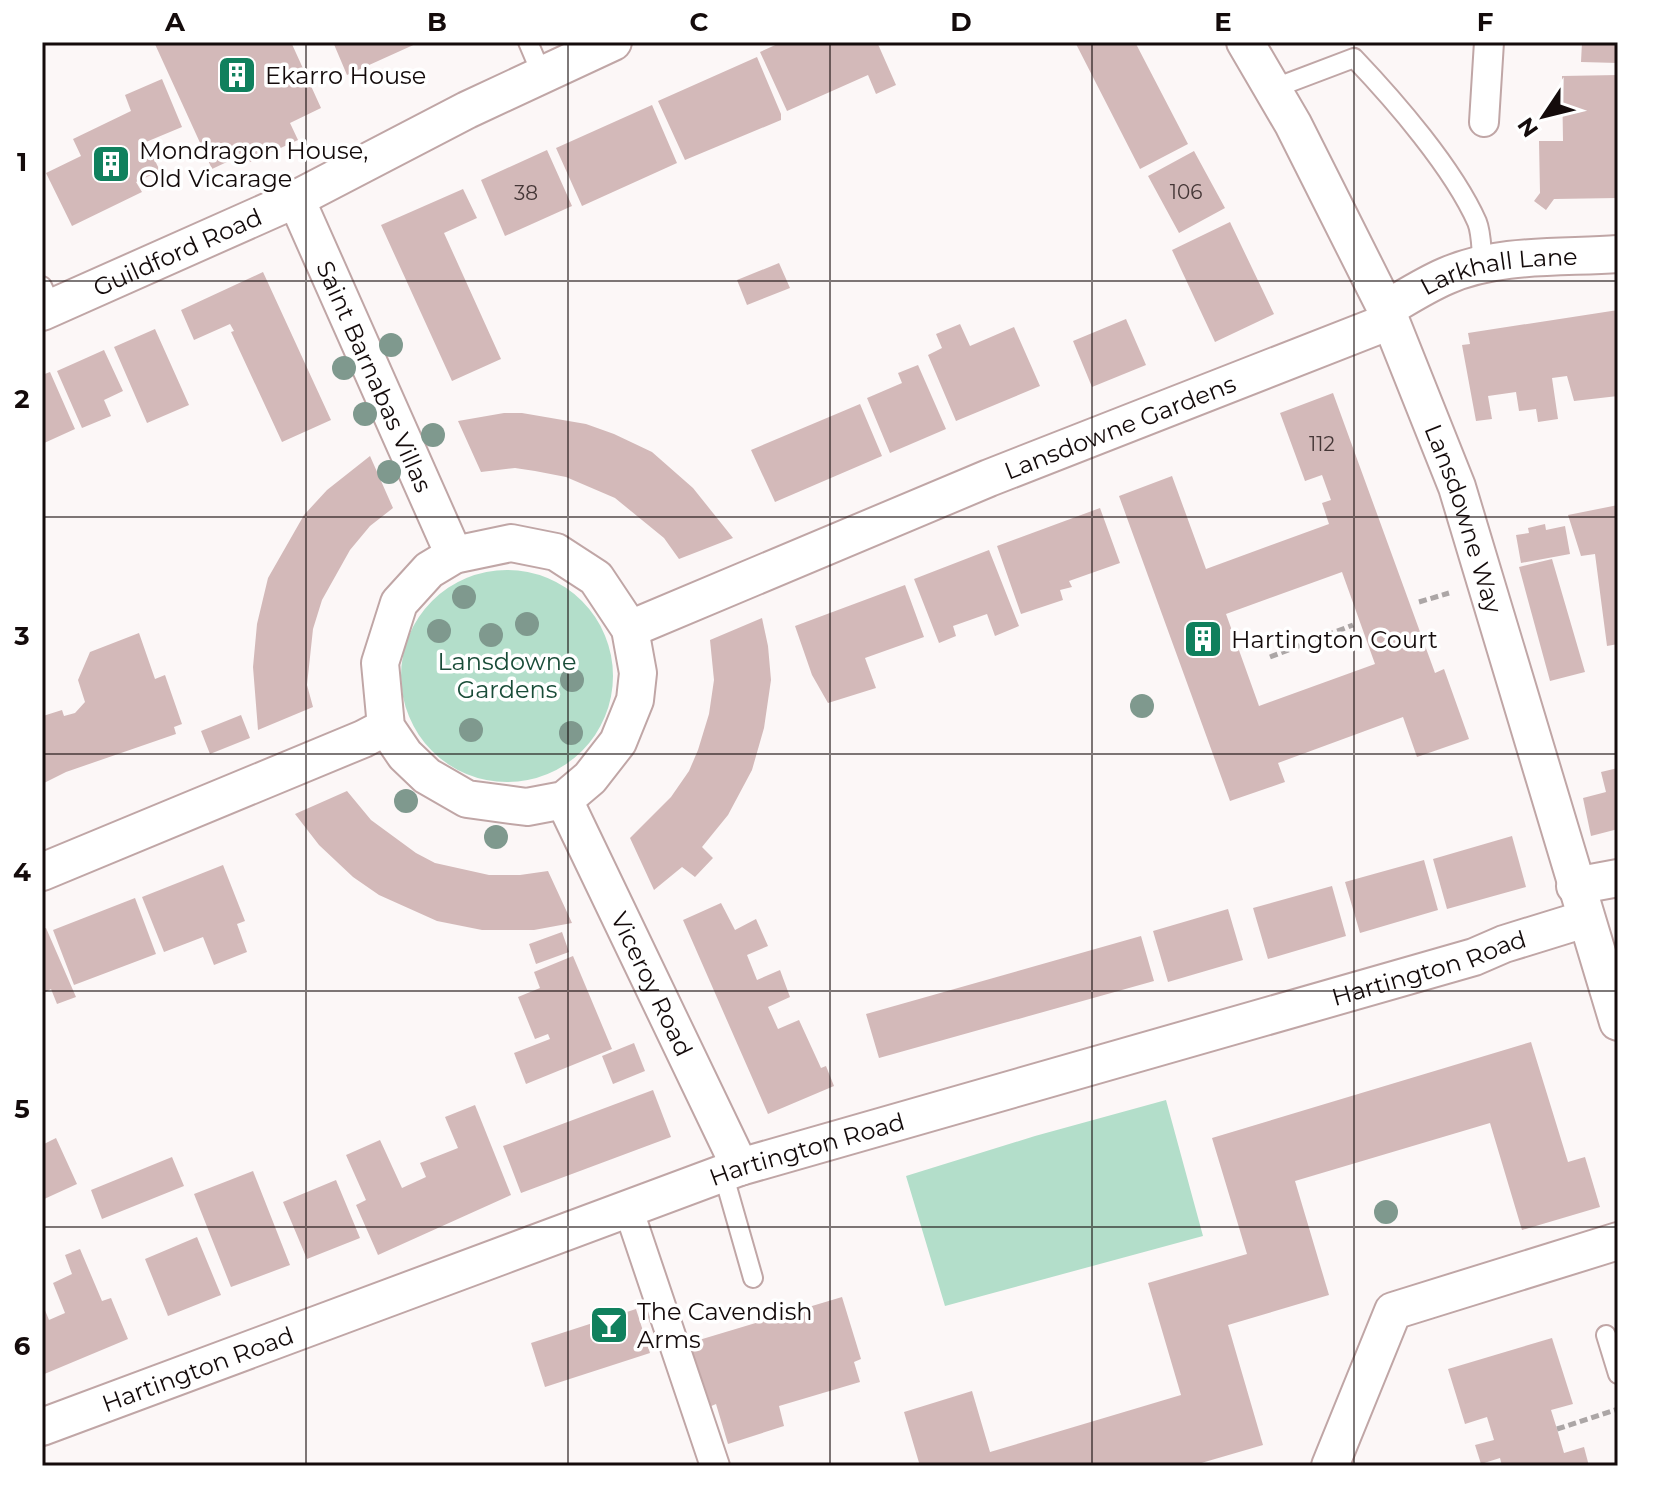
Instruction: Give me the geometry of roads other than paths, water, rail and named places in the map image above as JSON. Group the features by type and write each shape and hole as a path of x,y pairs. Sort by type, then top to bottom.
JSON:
{"street":[{"name":"Lansdowne Way","path":"1245,42 1293,124 1388,315 1457,487 1618,1022"},
{"path":"1484,122 1489,42"},
{"name":"Guildford Road","path":"45,302 296,199 467,110 610,43"},
{"name":"Saint Barnabas Villas","path":"296,199 454,555"},
{"name":"Larkhall Lane","path":"1388,315 1447,275 1483,265 1618,254"},
{"name":"Lansdowne Gardens","path":"630,629 974,484 1306,354 1388,315"},
{"path":"511,543 556,552 596,578 630,629 638,673 635,700 618,742 590,778 564,800 527,807 467,799 427,776 405,755 386,727 380,663 399,603 429,570 454,555 511,543"},
{"path":"42,872 386,727"},
{"name":"Viceroy Road","path":"564,800 732,1170"},
{"name":"Hartington Road","path":"42,1427 732,1170 1474,957 1504,944 1618,878"},
{"path":"628,1208 715,1466"},
{"path":"1330,1466 1393,1311 1618,1241"}],"lane":[{"path":"528,42 542,75"},
{"path":"1272,89 1354,58 1392,98 1451,179 1479,225 1483,265"},
{"path":"732,1170 753,1278"},
{"path":"1606,1335 1618,1374"}],"place":[{"name":"Ekarro House","path":"237,75"},
{"name":"Mondragon House, Old Vicarage","path":"111,164"},
{"name":"Hartington Court","path":"1203,639"},
{"name":"The Cavendish Arms","path":"609,1325"}]}
